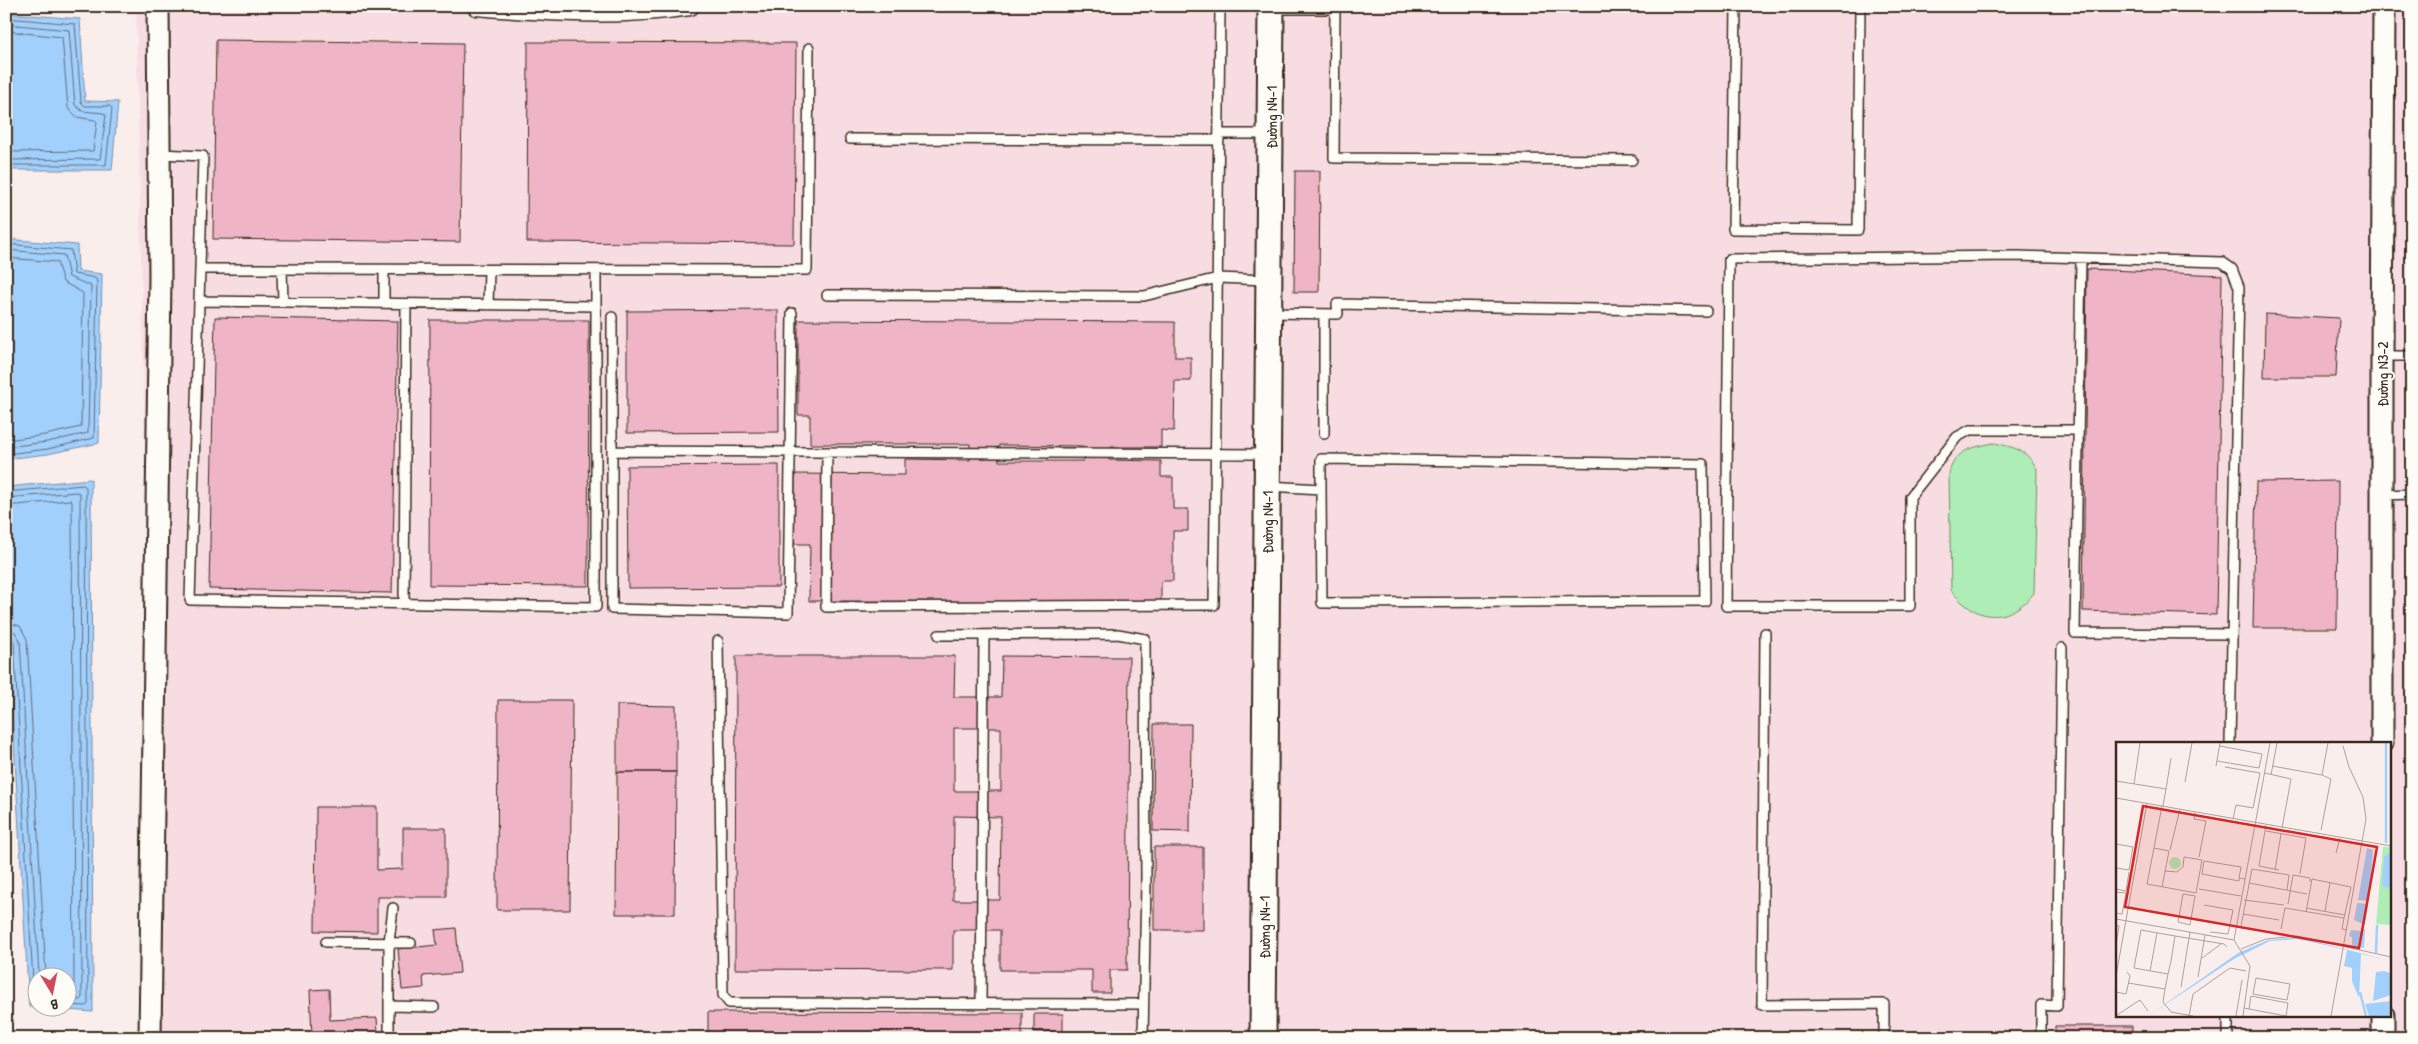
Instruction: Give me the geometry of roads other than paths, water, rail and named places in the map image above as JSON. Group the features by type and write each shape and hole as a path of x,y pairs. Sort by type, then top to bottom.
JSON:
{"main road":[{"name":"Đường N4-1","path":"1263,1038 1271,7"}],"street":[{"path":"150,1038 160,277 158,6"},
{"path":"476,6 574,13 647,13 690,6"},
{"name":"Đường N3-2","path":"2382,742 2384,6"},
{"path":"2383,1016 2383,1038"}],"lane":[{"path":"1736,6 1733,229 1858,230 1860,6"},
{"path":"1271,7 1335,8 1334,158 1632,160"},
{"path":"827,452 826,607 1214,605 1220,8"},
{"path":"200,269 807,270 809,48"},
{"path":"850,139 1219,137 1270,134"},
{"path":"159,154 203,156 190,600 596,607 596,270"},
{"path":"2078,430 1970,430 1957,437 1910,497 1910,606 1726,606 1729,260 2018,256 2222,262 2232,270 2237,278 2239,288 2230,742"},
{"path":"2081,258 2074,633 2232,634"},
{"path":"282,269 283,302"},
{"path":"384,270 384,304"},
{"path":"488,270 488,305"},
{"path":"827,294 1144,296 1218,278 1269,280"},
{"path":"199,301 596,306"},
{"path":"404,604 406,304"},
{"path":"1269,313 1338,314 1337,304 1706,311"},
{"path":"612,317 612,610 788,612 792,313"},
{"path":"1324,314 1324,434"},
{"path":"2382,356 2412,356"},
{"path":"612,451 1268,454"},
{"path":"1321,459 1703,464 1705,601 1322,603 1321,489 1321,459"},
{"path":"1268,486 1321,489"},
{"path":"2382,495 2412,494"},
{"path":"1765,633 1762,1005 1884,1004 1884,1038"},
{"path":"938,635 1118,634 1145,640 1146,882 1142,1004 1143,1038"},
{"path":"981,1003 984,635"},
{"path":"718,641 723,995 729,1003 1142,1004"},
{"path":"2041,1038 2041,1006 2057,1006 2062,648"},
{"path":"389,1038 389,942 393,908"},
{"path":"326,942 411,943"},
{"path":"389,1006 434,1007"},
{"path":"2228,1016 2228,1038"}],"water":[{"path":"6,13 80,19 85,101 118,102 112,170 11,170 11,202 6,202"},
{"path":"6,239 77,245 78,271 102,274 99,443 48,454 6,459"},
{"path":"91,479 93,1012 78,1011 78,966 28,966 28,989 6,600 6,487"}]}
